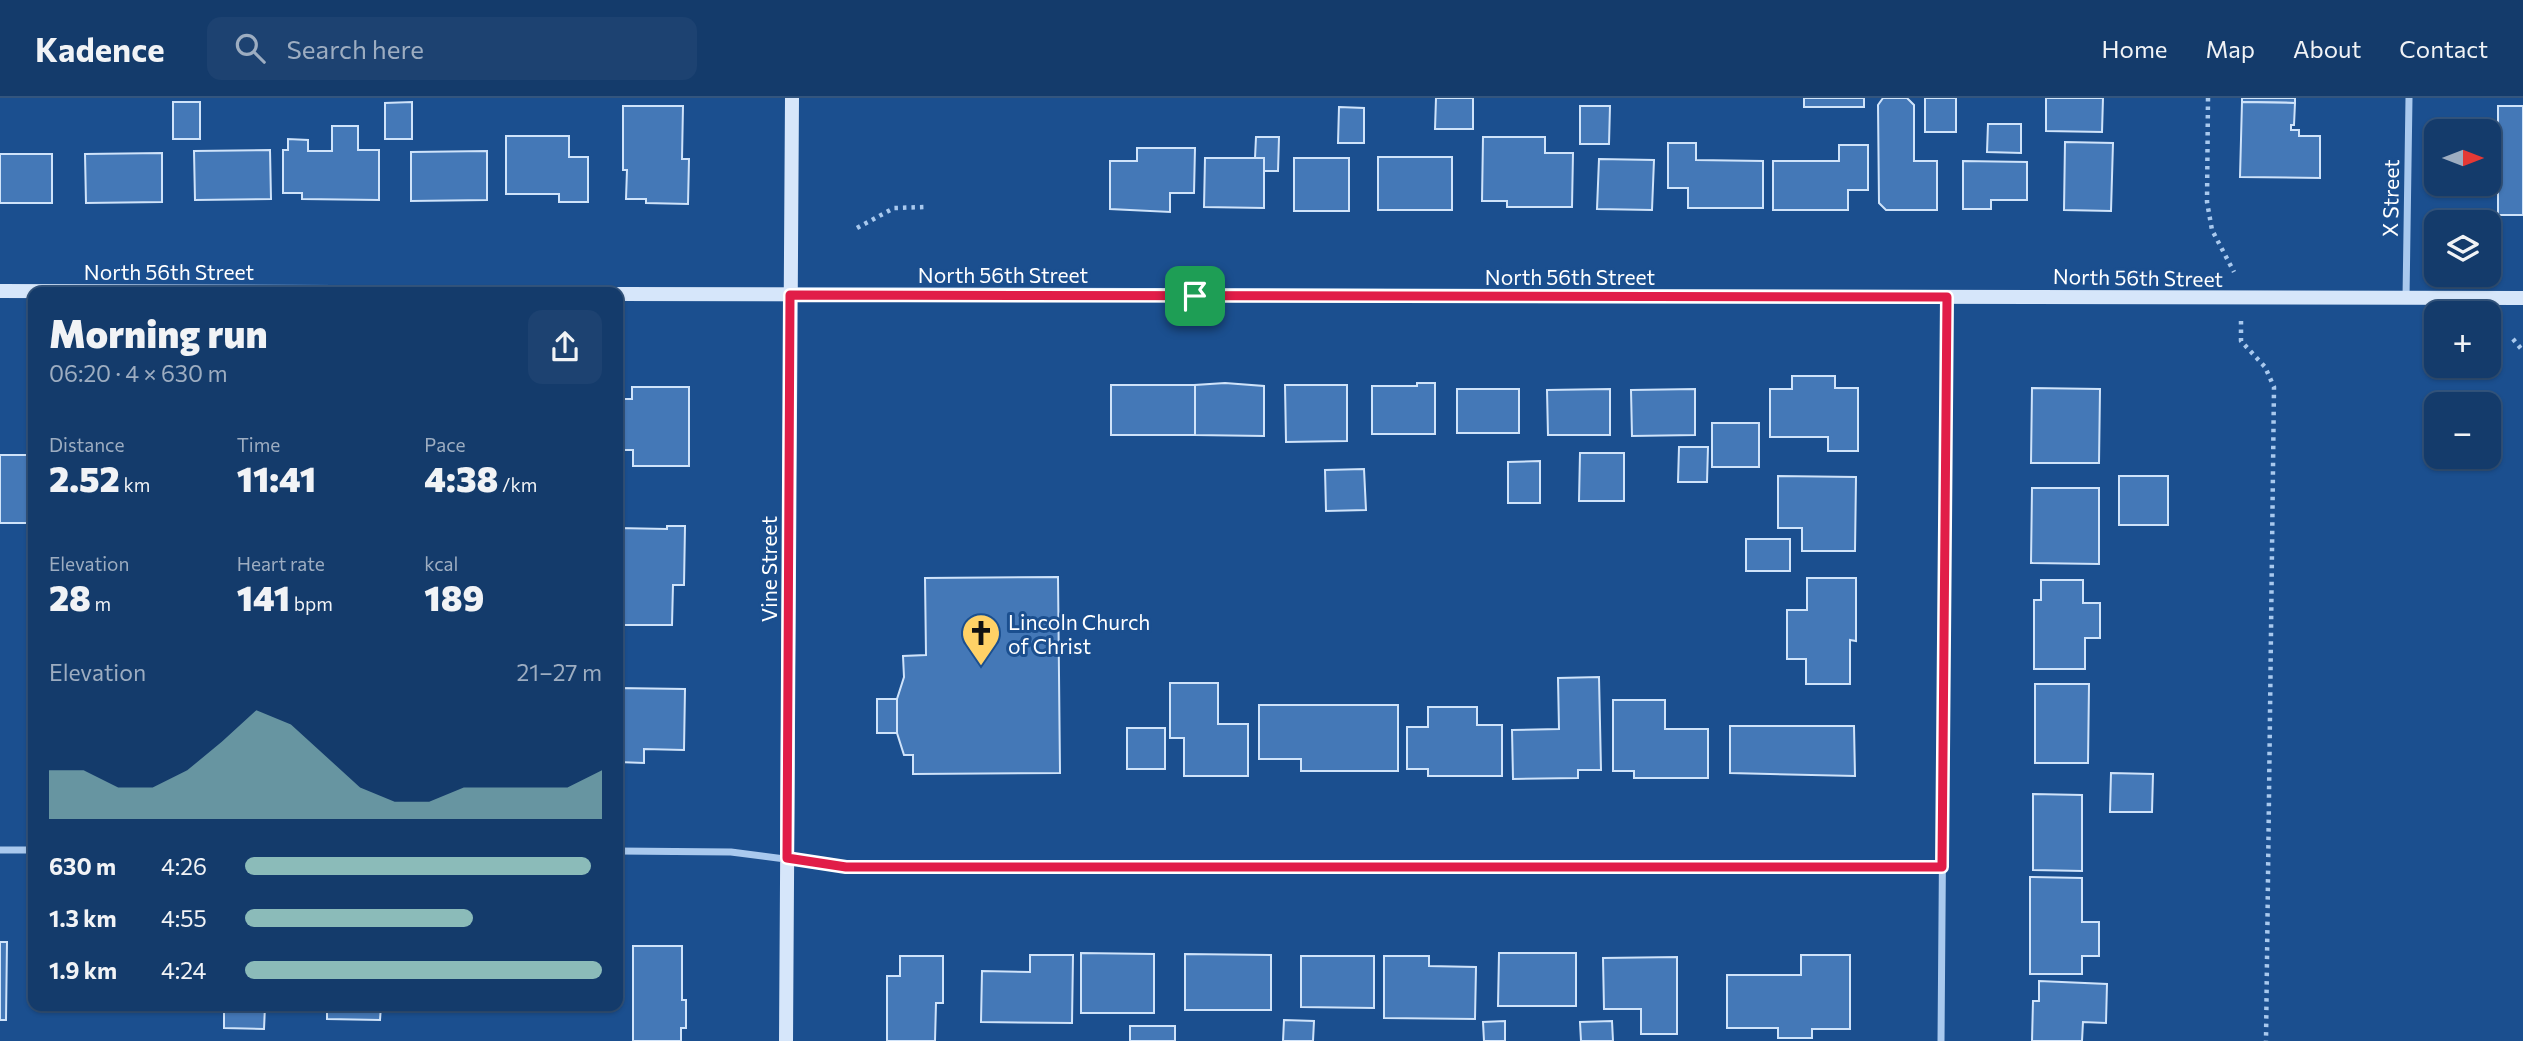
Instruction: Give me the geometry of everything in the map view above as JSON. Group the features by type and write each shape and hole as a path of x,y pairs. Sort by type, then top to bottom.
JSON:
{"main road":[{"name":"Vine Street","path":"786,1041 792,98"},
{"name":"North 56th Street","path":"0,291 28,291"},
{"name":"North 56th Street","path":"623,294 2523,298"}],"street":[{"name":"X Street","path":"2406,298 2409,98"},
{"path":"1941,1041 1947,297"},
{"path":"0,850 28,850"},
{"path":"623,851 731,852 846,867 1942,867"}],"path":[{"path":"2208,98 2207,202 2212,230 2234,272"},
{"path":"857,228 894,208 927,207"},
{"path":"2241,317 2241,341 2265,367 2274,387 2266,1041"},
{"path":"2513,339 2523,351"}],"building":[{"path":"1436,98 1473,98 1473,129 1435,129"},
{"path":"1804,98 1864,98 1864,107 1804,107"},
{"path":"1883,98 1907,98 1914,105 1914,161 1937,161 1937,210 1886,210 1879,203 1878,105"},
{"path":"1925,98 1956,98 1956,132 1925,132"},
{"path":"2046,98 2103,98 2102,132 2046,131"},
{"path":"2242,98 2295,98 2295,103 2242,102"},
{"path":"173,102 200,102 200,139 173,139"},
{"path":"412,102 412,139 385,139 385,103"},
{"path":"2242,102 2295,103 2294,125 2291,125 2291,130 2299,130 2299,136 2320,136 2320,178 2240,177"},
{"path":"623,106 683,106 682,159 689,159 688,204 646,203 646,199 626,199"},
{"path":"1580,106 1610,106 1609,144 1580,144"},
{"path":"2498,106 2523,106 2523,215 2501,215 2501,210 2498,210 2498,196 2501,196 2501,119 2498,119"},
{"path":"1339,107 1364,108 1364,143 1338,143"},
{"path":"1988,124 2021,124 2021,153 1987,152"},
{"path":"332,126 358,126 358,150 379,150 379,200 302,199 302,193 283,193 283,150 288,150 288,139 308,140 308,151 332,151"},
{"path":"506,136 569,136 569,157 588,157 588,202 559,202 559,194 506,194"},
{"path":"1256,137 1279,137 1278,171 1264,171 1264,158 1255,158"},
{"path":"1483,137 1545,137 1545,153 1573,153 1572,207 1507,207 1507,201 1482,201"},
{"path":"2065,142 2113,143 2111,211 2064,210"},
{"path":"1668,143 1696,143 1696,160 1763,161 1763,208 1688,208 1688,188 1668,188"},
{"path":"1839,145 1868,145 1868,190 1848,190 1848,210 1773,210 1773,161 1839,161"},
{"path":"1137,148 1195,148 1194,193 1170,193 1170,212 1110,209 1110,161 1137,161"},
{"path":"270,150 271,199 195,200 194,151"},
{"path":"487,151 487,200 411,201 411,152"},
{"path":"162,153 162,202 86,203 85,154"},
{"path":"0,154 52,154 52,203 0,203"},
{"path":"1378,157 1452,157 1452,210 1378,210"},
{"path":"1205,158 1264,158 1264,208 1204,207"},
{"path":"1294,158 1349,158 1349,211 1294,211"},
{"path":"1599,159 1654,160 1652,210 1597,209"},
{"path":"1963,161 2027,162 2027,200 1991,200 1991,209 1963,209"},
{"path":"1792,376 1835,376 1835,388 1858,388 1858,451 1828,451 1828,437 1770,437 1770,389 1792,389"},
{"path":"1225,383 1264,386 1264,436 1195,435 1195,385"},
{"path":"1417,383 1435,383 1435,434 1372,434 1372,386 1417,386"},
{"path":"1111,385 1195,385 1195,435 1111,435"},
{"path":"1285,385 1347,385 1347,441 1286,442"},
{"path":"632,387 689,387 689,466 633,466 633,450 623,450 623,399 632,399"},
{"path":"2032,388 2100,389 2099,463 2031,463"},
{"path":"1457,389 1519,389 1519,433 1457,433"},
{"path":"1610,389 1610,435 1548,435 1547,390"},
{"path":"1695,389 1695,435 1632,436 1631,390"},
{"path":"1712,423 1759,423 1759,467 1712,467"},
{"path":"1679,447 1708,447 1707,482 1678,482"},
{"path":"1580,453 1624,453 1624,501 1579,501"},
{"path":"0,455 28,455 28,523 0,523"},
{"path":"1540,461 1540,503 1508,503 1508,462"},
{"path":"1364,469 1366,510 1326,511 1325,470"},
{"path":"1778,476 1856,477 1855,551 1802,551 1802,528 1778,528"},
{"path":"2119,476 2168,476 2168,525 2119,525"},
{"path":"2032,488 2099,488 2099,564 2031,563"},
{"path":"667,526 685,526 684,585 673,585 672,625 623,625 623,528 667,529"},
{"path":"1746,539 1790,539 1790,571 1746,571"},
{"name":"Lincoln Church of Christ","path":"1058,577 1060,773 913,774 913,755 904,755 897,733 897,699 904,677 903,656 926,655 925,578"},
{"path":"1807,578 1856,578 1856,641 1850,640 1850,684 1806,684 1806,659 1787,659 1787,610 1807,610"},
{"path":"2041,580 2083,580 2083,603 2100,603 2100,638 2085,638 2085,669 2034,669 2034,600 2041,600"},
{"path":"1599,677 1601,770 1578,770 1578,778 1513,779 1512,730 1559,729 1558,678"},
{"path":"1170,683 1218,683 1218,724 1248,724 1248,776 1184,776 1184,738 1170,738"},
{"path":"2035,684 2089,684 2088,763 2035,763"},
{"path":"623,688 685,689 684,750 644,749 644,763 623,762"},
{"path":"877,699 897,699 897,733 877,733"},
{"path":"1613,700 1665,700 1665,729 1708,729 1708,778 1634,778 1634,771 1613,771"},
{"path":"1259,705 1398,705 1398,771 1301,771 1301,759 1259,759"},
{"path":"1428,707 1477,707 1477,725 1502,725 1502,776 1428,776 1428,769 1407,769 1407,727 1428,727"},
{"path":"1730,726 1854,726 1855,776 1730,773"},
{"path":"1127,728 1165,728 1165,769 1127,769"},
{"path":"2111,773 2153,774 2152,812 2110,812"},
{"path":"2033,794 2082,795 2082,871 2033,870"},
{"path":"2030,877 2082,878 2082,922 2099,922 2099,956 2082,956 2082,974 2030,974"},
{"path":"0,942 7,942 6,1020 0,1020"},
{"path":"633,946 682,946 682,1000 686,1000 686,1028 681,1028 681,1041 633,1041"},
{"path":"1081,953 1154,954 1154,1013 1081,1013"},
{"path":"1499,953 1576,953 1576,1006 1498,1006"},
{"path":"1185,954 1271,955 1271,1010 1185,1010"},
{"path":"1030,955 1073,955 1072,1023 981,1022 982,971 1030,972"},
{"path":"1801,955 1850,955 1850,1029 1812,1029 1812,1038 1778,1038 1778,1028 1727,1028 1727,975 1801,975"},
{"path":"900,956 943,956 943,1003 936,1003 935,1041 887,1041 887,976 900,976"},
{"path":"1301,956 1374,956 1374,1008 1301,1007"},
{"path":"1384,956 1429,956 1429,966 1476,967 1475,1019 1384,1018"},
{"path":"1677,957 1677,1034 1641,1034 1641,1009 1604,1009 1603,958"},
{"path":"2039,981 2107,984 2106,1023 2083,1022 2082,1041 2032,1041 2033,1001 2039,1001"},
{"path":"224,1011 265,1011 264,1029 224,1028"},
{"path":"327,1011 381,1011 380,1020 327,1019"},
{"path":"521,1011 606,1011 606,1012"},
{"path":"1284,1020 1314,1021 1313,1041 1283,1041"},
{"path":"1505,1021 1505,1041 1484,1041 1483,1022"},
{"path":"1612,1021 1613,1041 1581,1041 1580,1022"},
{"path":"1130,1026 1175,1026 1175,1041 1130,1041"}],"place":[{"name":"Lincoln Church of Christ","path":"981,667"}],"route":[{"path":"790,295 1195,296 1947,297 1942,867 846,867 787,858 790,295"}]}
